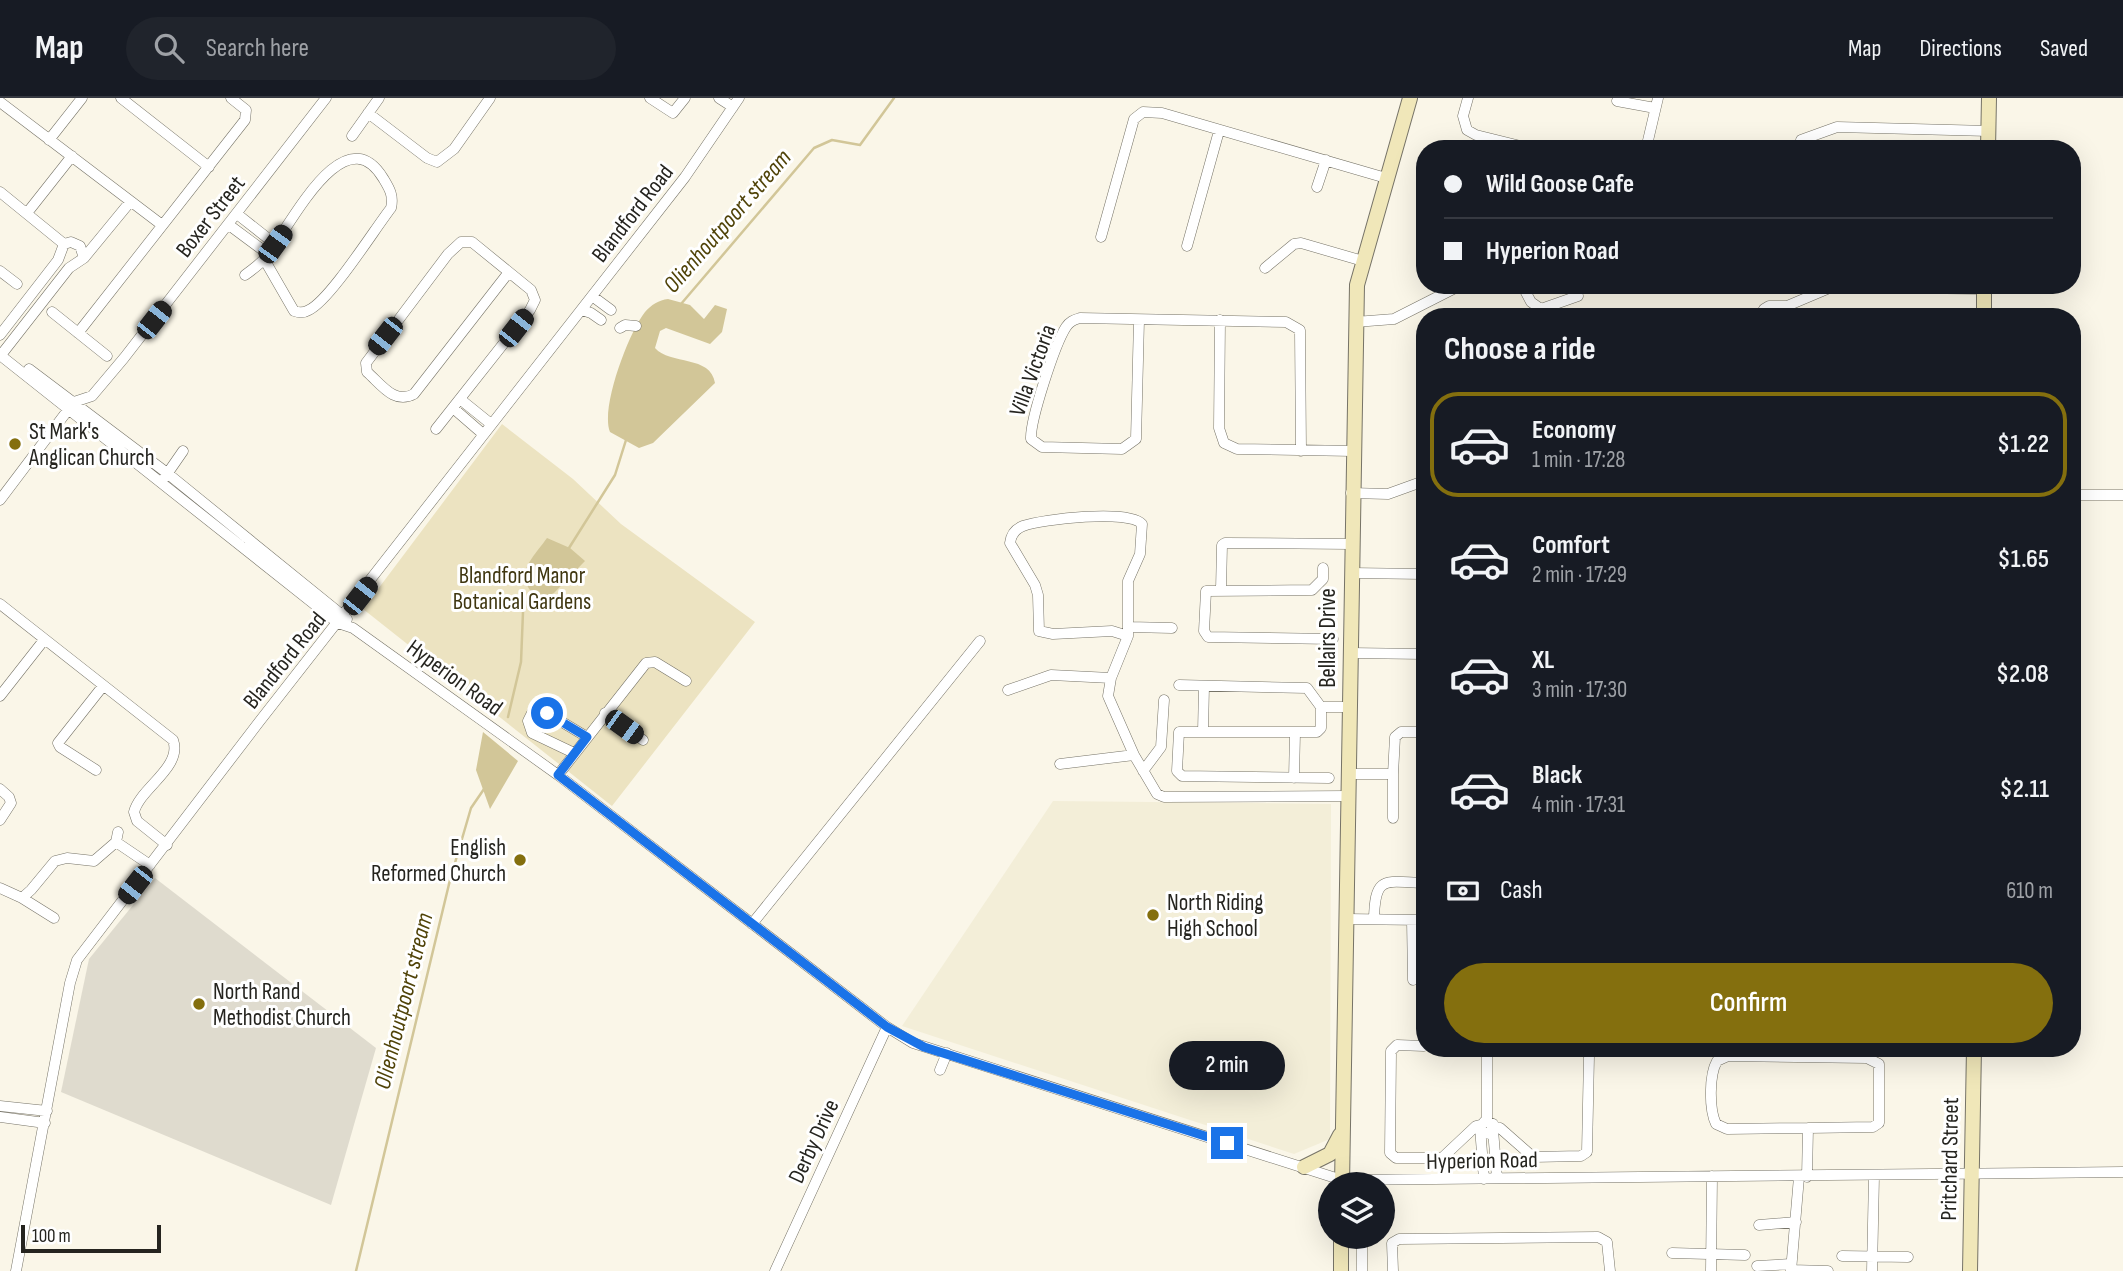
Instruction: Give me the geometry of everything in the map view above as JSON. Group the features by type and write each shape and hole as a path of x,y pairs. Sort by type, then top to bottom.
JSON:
{"street":[{"path":"49,139 82,98"},
{"path":"121,98 209,167"},
{"path":"78,333 247,116 246,110 231,98"},
{"name":"Boxer Street","path":"71,405 92,396 124,358 326,98"},
{"path":"352,136 379,98"},
{"path":"368,113 427,158 437,162 454,149 489,98"},
{"path":"650,98 673,113 685,98"},
{"path":"719,98 736,102"},
{"name":"Bellairs Drive","path":"1342,1172 1351,493 1357,285 1410,98"},
{"path":"1468,98 1463,117 1466,130 1496,140"},
{"path":"1988,140 1989,98"},
{"path":"1617,101 1656,103 1648,140"},
{"path":"0,102 162,225"},
{"name":"Blandford Road","path":"16,1271 75,964 483,434 685,177 736,102"},
{"path":"1101,237 1134,119 1149,111 1386,178"},
{"path":"1801,140 1837,127 1989,131"},
{"path":"1187,246 1219,131"},
{"path":"27,214 72,156"},
{"path":"229,225 266,257 294,311 298,313 311,310 327,295 391,208 390,190 370,162 358,158 344,159 325,175 266,257 245,275"},
{"path":"1317,187 1326,160"},
{"path":"1,194 64,244"},
{"path":"2,352 69,268 84,258 130,202"},
{"path":"237,214 275,244"},
{"path":"64,244 71,242 80,246 84,258"},
{"path":"436,429 534,304 534,292 472,242 456,245 369,356 365,368 367,372 394,396 405,399 414,394 509,272"},
{"path":"1265,268 1294,244 1301,243 1363,261"},
{"path":"0,335 58,260 64,244"},
{"path":"0,271 18,284"},
{"path":"33,292 44,300"},
{"path":"1355,322 1394,318 1443,294"},
{"path":"1527,294 1531,302 1540,308"},
{"path":"1766,308 1787,306 1814,294"},
{"path":"592,296 611,310"},
{"path":"1544,308 1578,296"},
{"path":"582,310 601,320"},
{"path":"52,312 107,356"},
{"name":"Villa Victoria","path":"1139,320 1136,439 1122,449 1035,445 1030,435 1033,421 1067,326 1080,318 1220,320 1286,322 1300,330 1301,451"},
{"path":"1220,320 1219,428 1222,441 1237,449 1353,451"},
{"path":"620,328 625,325 636,326"},
{"name":"Hyperion Road","path":"2,352 71,405 162,483 353,628 558,775 887,1027 913,1043 1318,1173"},
{"name":"Boxer Street","path":"90,414 124,358"},
{"path":"460,399 491,424"},
{"path":"0,500 71,405"},
{"name":"Hyperion Road","path":"71,405 90,414 167,473 341,619"},
{"path":"453,408 483,434"},
{"path":"162,483 183,452"},
{"path":"1351,493 1388,494 1416,484"},
{"path":"2081,495 2123,495"},
{"path":"1172,628 1129,632 1053,634 1039,631 1038,595 1010,543 1011,536 1020,527 1063,519 1138,519 1142,524 1140,554 1128,581 1129,632 1111,678 1108,696 1134,755 1157,794 1164,797 1348,796"},
{"path":"1221,590 1222,545 1226,542 1351,544"},
{"path":"1323,568 1323,579 1312,590 1208,590 1205,593 1204,631 1207,636 1333,639"},
{"path":"1351,573 1416,574"},
{"path":"0,604 170,736 175,743 172,759 138,802 134,812 137,821 167,845"},
{"path":"0,696 44,640"},
{"path":"752,924 980,641"},
{"path":"1350,653 1416,654"},
{"path":"558,775 646,663 655,662 686,681"},
{"path":"1008,690 1051,675 1111,678"},
{"path":"1179,685 1307,688 1321,707 1320,730 1295,733 1178,734 1177,771 1180,776 1329,778"},
{"path":"96,770 60,747 58,743 103,686"},
{"path":"1203,732 1205,686"},
{"path":"1143,771 1161,747 1164,700"},
{"path":"1321,707 1350,707"},
{"path":"575,753 532,733 528,721 532,713 547,713 587,737"},
{"path":"605,713 643,740"},
{"path":"1393,818 1395,737 1401,732 1416,732"},
{"path":"1294,778 1295,733"},
{"path":"1060,764 1134,755"},
{"path":"1348,774 1393,774"},
{"path":"0,789 9,797 11,803 0,820"},
{"path":"22,898 55,860 67,858 94,861 117,837 150,865"},
{"path":"1374,919 1375,894 1378,887 1393,882 1416,883"},
{"path":"0,888 54,918"},
{"path":"1346,919 1416,920"},
{"path":"1412,920 1413,980"},
{"name":"Derby Drive","path":"775,1271 887,1027"},
{"path":"1416,1046 1397,1045 1391,1051 1390,1153 1396,1158 1442,1158 1476,1126 1500,1128 1530,1156 1581,1156 1587,1152 1589,1057"},
{"path":"940,1070 947,1053"},
{"path":"1484,1179 1487,1057"},
{"path":"1726,1057 1717,1061 1712,1072 1716,1124 1727,1129 1876,1126 1881,1115 1879,1064 1872,1058 1790,1057"},
{"name":"Pritchard Street","path":"1970,1271 1973,1057"},
{"path":"0,1106 47,1111"},
{"path":"0,1116 45,1123"},
{"path":"1487,1127 1497,1178"},
{"path":"1791,1268 1808,1128"},
{"path":"1304,1167 1330,1154 1342,1130"},
{"name":"Hyperion Road","path":"1395,1182 1497,1178 2123,1172"},
{"path":"1872,1271 1874,1175"},
{"path":"1711,1271 1712,1177"},
{"path":"1759,1225 1796,1222"},
{"path":"1393,1271 1392,1243 1399,1239 1598,1237 1607,1242 1609,1271"},
{"path":"1341,1249 1341,1271"},
{"path":"1362,1249 1362,1271"},
{"path":"1672,1252 1745,1255"},
{"path":"1842,1256 1908,1257"},
{"path":"1757,1266 1828,1271"}],"shaded area":[{"path":"668,299 690,305 704,319 715,305 727,309 722,332 710,344 666,328 660,331 655,348 670,357 706,368 715,383 653,443 639,448 610,432 608,421 612,389 624,352 638,322 650,307"},
{"path":"547,538 570,548 585,561 554,593 539,600 526,583 525,576 529,562"},
{"path":"483,732 518,761 490,809 476,770"},
{"name":"North Riding High School","path":"1053,801 1331,804 1330,1139 1294,1154 902,1026"}],"green space":[{"name":"Blandford Manor Botanical Gardens","path":"502,424 573,479 621,524 755,622 612,806 363,609"}],"building":[{"name":"North Rand Methodist Church","path":"155,878 376,1048 331,1205 61,1092 89,959"}],"waterway":[{"name":"Olienhoutpoort stream","path":"681,304 814,148 832,140 860,145 894,98"},
{"name":"Olienhoutpoort stream","path":"569,548 615,475 626,440"},
{"name":"Olienhoutpoort stream","path":"508,717 521,662 523,612 533,590"},
{"name":"Olienhoutpoort stream","path":"356,1271 450,880 471,808 484,789"}],"place":[{"name":"St Mark's Anglican Church","path":"15,444"},
{"name":"English Reformed Church","path":"520,860"},
{"name":"North Riding High School","path":"1153,915"},
{"name":"North Rand Methodist Church","path":"199,1004"}],"route":[{"path":"547,713 587,737 558,775 907,1040 1227,1143"}]}
